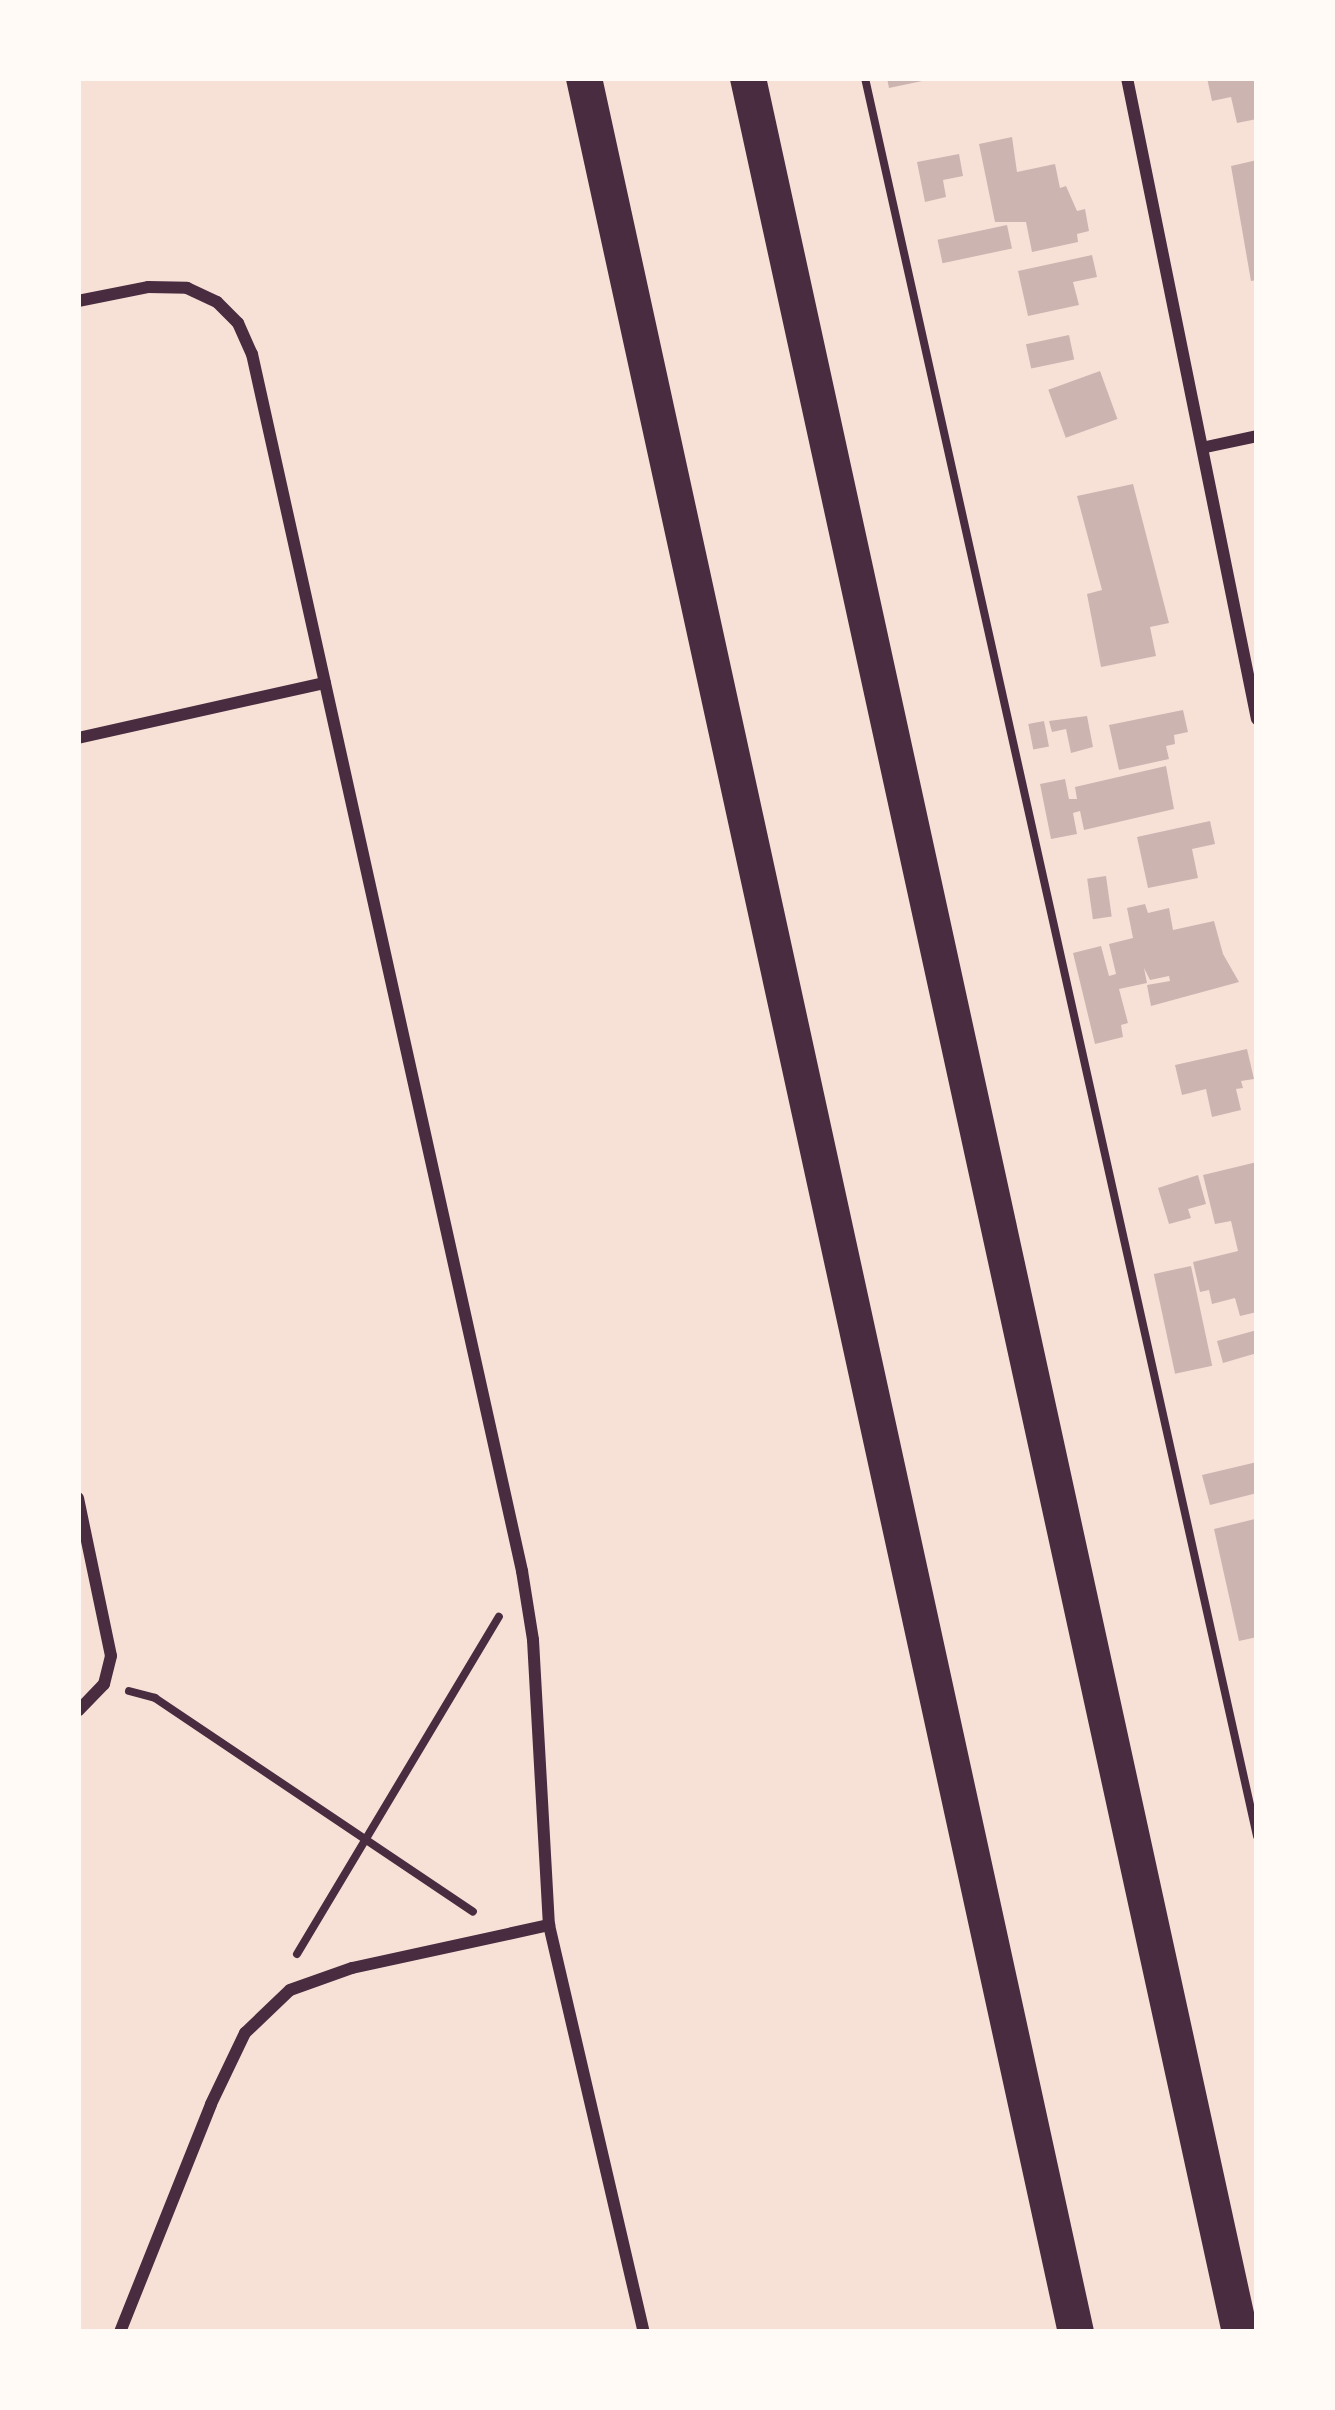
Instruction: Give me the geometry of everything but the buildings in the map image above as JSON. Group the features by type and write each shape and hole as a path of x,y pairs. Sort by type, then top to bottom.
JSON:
{"highway":[{"path":"584,78 1076,2332"},
{"path":"748,78 1240,2332"}],"street":[{"path":"1127,78 1206,447 1257,719"},
{"path":"78,301 148,287 187,289 218,302 238,323 252,354 522,1571 534,1663 550,1925 644,2332"},
{"path":"1206,447 1257,436"},
{"path":"78,738 325,682"},
{"path":"78,1498 111,1656 104,1684 78,1711"},
{"path":"120,2332 211,2104 245,2033 290,1990 352,1968 550,1925"}],"path":[{"path":"865,78 1257,1836"},
{"path":"298,1954 501,1612"},
{"path":"155,1699 472,1910"}]}
